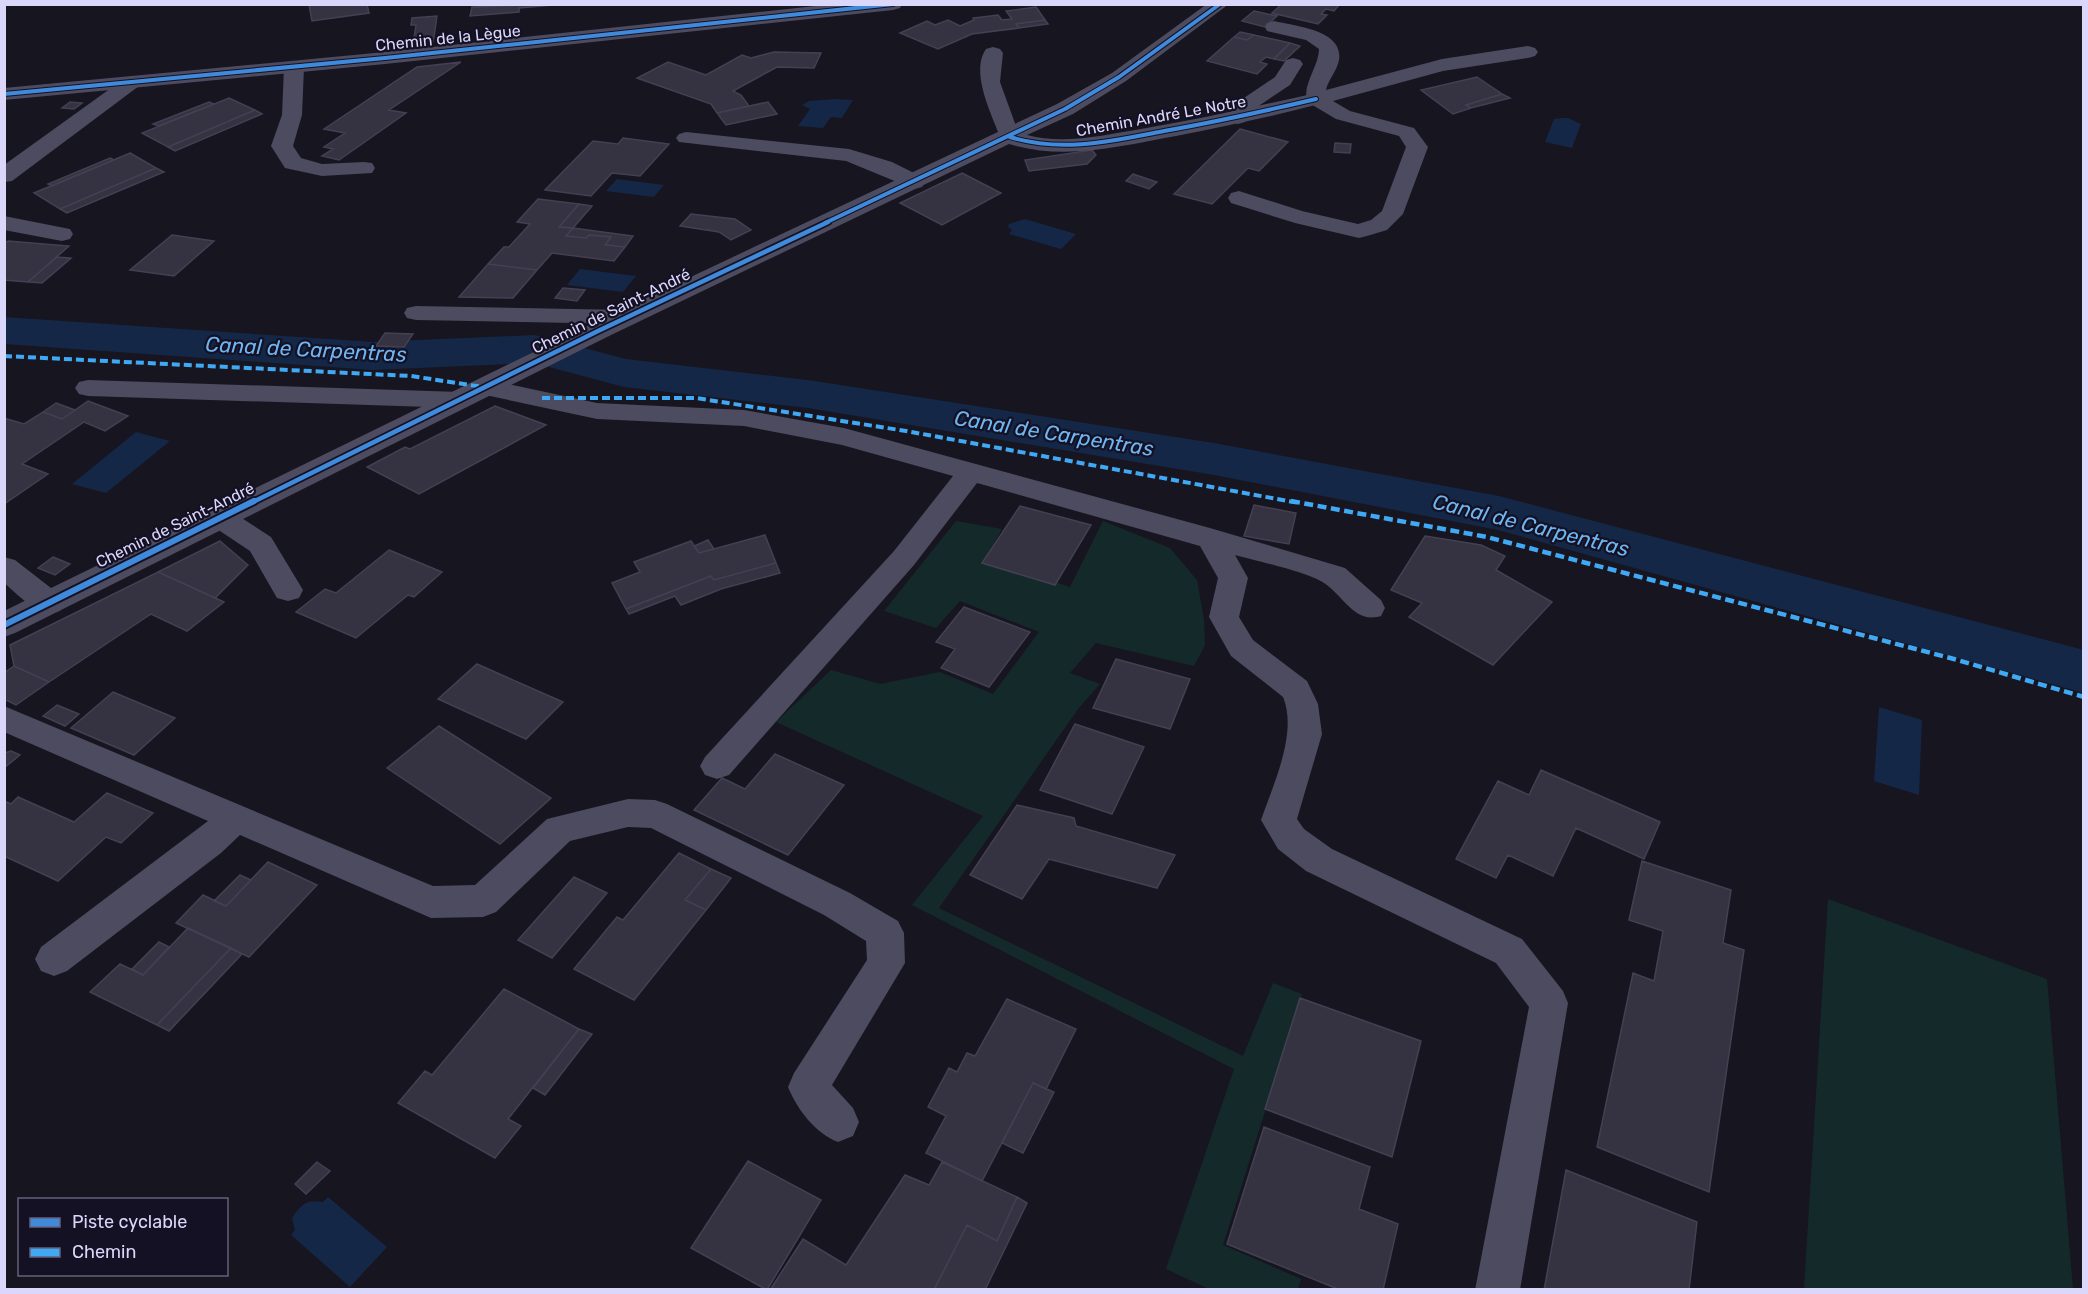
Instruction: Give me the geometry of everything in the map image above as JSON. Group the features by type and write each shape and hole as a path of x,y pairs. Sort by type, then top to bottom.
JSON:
{"street":[{"name":"Chemin de la Lègue","path":"4,94 294,67 796,10 893,4"},
{"name":"Chemin de Saint-André","path":"4,625 598,331 1065,109 1119,76 1220,4"},
{"name":"Chemin André Le Notre","path":"1010,137 1024,143 1086,144 1238,118 1316,99"}],"lane":[{"path":"1274,27 1312,36 1329,46 1329,61 1316,88 1316,99"},
{"path":"993,52 990,82 1010,137"},
{"path":"1316,99 1442,64 1528,52"},
{"path":"1238,118 1242,108 1283,81 1293,64"},
{"path":"294,67 292,115 282,146 293,162 322,170 364,168"},
{"path":"4,176 132,82"},
{"path":"1239,198 1295,216 1359,231 1378,225 1392,214 1416,147 1407,132 1343,115 1316,99"},
{"path":"686,138 849,155 884,167 914,182"},
{"path":"4,223 62,234"},
{"path":"416,313 627,317"},
{"path":"88,388 485,387 597,411 744,418 844,437 1295,561 1334,576 1370,608"},
{"path":"717,766 904,558 971,472"},
{"path":"221,518 261,544 288,590"},
{"path":"1210,538 1233,578 1224,617 1242,648 1296,690 1302,704 1305,734 1279,820 1291,839 1319,860 1509,951 1549,1003 1497,1290"},
{"path":"4,567 49,603"},
{"path":"4,718 431,902 483,901 559,829 628,813 655,814 837,904 885,933 886,963 808,1087 838,1122"},
{"path":"54,959 208,843 236,818"}],"green space":[{"path":"956,521 1002,529 985,559 1070,587 1103,521 1170,548 1197,580 1204,620 1205,645 1194,666 1096,643 1070,673 1100,684 1078,709 939,908 1243,1056 1273,983 1302,994 1223,1245 1301,1279 1298,1289 1209,1289 1166,1269 1234,1069 912,905 983,816 776,722 831,670 880,684 940,672 993,694 1039,632 960,601 936,628 884,611"},
{"path":"1828,899 2047,979 2073,1289 1804,1289"}],"water":[{"path":"853,100 842,118 831,117 823,128 798,126 810,109 802,105 809,101"},
{"path":"1568,118 1581,124 1572,148 1545,142 1554,119"},
{"path":"617,179 664,185 654,197 606,191"},
{"path":"1025,219 1076,234 1061,249 1009,234 1012,230 1008,227 1009,224"},
{"path":"580,269 636,276 623,292 567,285"},
{"path":"136,432 170,441 106,493 72,484"},
{"path":"1879,707 1922,720 1919,795 1874,781"},
{"path":"328,1197 387,1247 350,1287 291,1235 295,1230 292,1218 298,1209 309,1202 323,1202"}],"building":[{"path":"302,4 367,4 369,13 312,21 309,5"},
{"path":"565,4 519,8 519,12 470,16 472,7"},
{"path":"1282,4 1340,4 1334,11 1326,9 1321,14 1327,15 1318,24 1272,13"},
{"path":"1036,7 1045,20 1016,24 1019,28 972,34 938,49 900,33 927,21 935,25 948,20 960,26 974,20 973,18 998,15 1002,20 1012,19 1006,11"},
{"path":"1254,11 1277,16 1265,27 1242,21"},
{"path":"437,16 433,43 413,44 416,25 411,25 412,18"},
{"path":"1045,20 1048,24 1019,28 1016,24"},
{"path":"1240,32 1254,35 1247,40 1234,37"},
{"path":"1254,35 1290,43 1274,59 1266,57 1260,62 1267,64 1257,74 1207,61 1234,37 1247,40"},
{"path":"1290,43 1300,46 1284,61 1274,59"},
{"path":"774,52 821,53 814,68 777,67 733,91 741,95 749,106 717,113 711,104 637,78 668,62 706,75 742,55 751,58"},
{"path":"461,62 389,110 406,113 339,160 322,156 333,149 324,147 345,133 324,129 417,67"},
{"path":"1477,77 1502,94 1466,105 1471,108 1453,114 1421,90"},
{"path":"1502,94 1510,98 1471,108 1466,105"},
{"path":"229,98 255,110 168,147 142,133"},
{"path":"70,102 82,103 74,109 62,108"},
{"path":"209,102 214,104 158,126 153,124"},
{"path":"768,102 777,114 726,125 717,113"},
{"path":"255,110 262,114 175,151 168,147"},
{"path":"1240,129 1288,142 1259,171 1248,168 1212,204 1174,194"},
{"path":"623,138 669,144 640,176 612,173 591,196 545,190 593,141 618,144"},
{"path":"1335,143 1351,144 1350,153 1334,152"},
{"path":"1092,150 1096,155 1087,164 1029,171 1025,160"},
{"path":"130,153 156,168 60,209 34,193"},
{"path":"110,158 114,160 52,186 48,184"},
{"path":"156,168 164,172 67,213 60,209"},
{"path":"962,173 1001,193 942,225 900,203"},
{"path":"1133,174 1157,182 1149,189 1126,181"},
{"path":"538,199 579,204 559,227 573,228 566,236 611,237 605,245 625,247 614,261 552,253 537,270 488,264 504,247 509,247 530,224 517,222"},
{"path":"579,204 592,206 573,228 559,227"},
{"path":"691,214 735,219 751,230 731,240 719,232 680,226"},
{"path":"573,228 633,236 625,247 605,245 611,237 566,236"},
{"path":"172,235 214,241 174,276 130,270"},
{"path":"8,241 69,246 28,282 4,280 4,244"},
{"path":"57,257 71,258 42,283 28,282"},
{"path":"488,264 537,270 513,298 459,297"},
{"path":"563,288 585,290 577,301 555,298"},
{"path":"385,333 413,334 404,347 376,346"},
{"path":"88,401 128,416 105,431 84,422 22,464 48,474 4,504 4,418 24,424 43,412 62,419"},
{"path":"56,403 75,410 62,419 43,412"},
{"path":"495,406 546,425 419,494 367,467 405,447 410,449"},
{"path":"1254,505 1296,513 1289,544 1244,536"},
{"path":"1020,506 1091,525 1055,585 982,563"},
{"path":"765,535 776,563 714,580 711,576 626,609 612,583 640,572 634,562 691,541 699,553"},
{"path":"1425,536 1481,545 1505,556 1496,570 1552,602 1493,665 1409,617 1422,603 1391,590"},
{"path":"708,540 714,549 699,553 694,546"},
{"path":"220,541 248,565 215,598 158,572"},
{"path":"389,550 442,572 414,597 408,595 356,638 296,612 325,589 336,593"},
{"path":"53,557 70,564 55,575 38,568"},
{"path":"776,563 780,573 721,589 681,605 675,596 629,614 626,609 711,576 714,580"},
{"path":"158,572 224,602 187,631 151,614 49,682 14,666 10,645"},
{"path":"964,607 1030,632 989,687 941,668 955,649 936,642"},
{"path":"1116,659 1190,679 1170,729 1093,708"},
{"path":"477,664 563,702 526,739 438,699"},
{"path":"14,666 49,682 16,705 4,699 4,673"},
{"path":"113,692 175,718 134,755 71,728"},
{"path":"57,705 79,714 65,726 43,716"},
{"path":"1075,724 1144,747 1112,814 1040,790"},
{"path":"439,726 551,798 500,844 387,768"},
{"path":"11,751 20,755 4,768 4,753"},
{"path":"775,754 844,785 788,855 694,810 722,778 745,789"},
{"path":"1541,770 1660,822 1644,859 1576,828 1553,876 1508,855 1496,878 1456,859 1498,781 1529,795"},
{"path":"107,793 153,813 121,843 106,837 58,881 4,856 4,801 11,804 18,797 74,822"},
{"path":"1017,805 1074,818 1076,826 1175,855 1157,888 1049,859 1022,899 970,875"},
{"path":"679,853 711,869 685,900 706,910 634,1000 574,969 617,917 623,920"},
{"path":"1642,861 1731,890 1723,943 1744,950 1709,1192 1597,1147 1633,973 1654,981 1663,931 1629,920"},
{"path":"268,862 317,885 249,957 176,923 203,895 226,906"},
{"path":"711,869 731,878 706,910 685,900"},
{"path":"240,875 251,880 226,906 214,901"},
{"path":"574,877 607,893 552,958 518,940"},
{"path":"188,928 231,948 157,1025 90,992 120,964 143,975"},
{"path":"159,942 169,947 143,975 132,969"},
{"path":"231,948 242,954 169,1031 157,1025"},
{"path":"504,989 579,1029 508,1119 521,1126 495,1158 398,1103 425,1071 432,1075"},
{"path":"1300,998 1421,1041 1392,1157 1265,1109"},
{"path":"1007,999 1076,1029 1046,1089 1033,1083 982,1181 926,1153 946,1116 928,1107 949,1068 957,1072 967,1053 975,1056"},
{"path":"579,1029 592,1034 545,1095 533,1088"},
{"path":"1033,1083 1054,1092 1023,1153 1002,1143"},
{"path":"1264,1127 1370,1167 1359,1209 1398,1224 1383,1290 1340,1290 1227,1244"},
{"path":"748,1161 821,1200 767,1290 691,1248"},
{"path":"317,1162 330,1171 306,1194 295,1184"},
{"path":"942,1162 1017,1197 997,1241 967,1225 934,1290 770,1290 803,1239 846,1265 905,1175 929,1185"},
{"path":"1566,1170 1697,1222 1689,1290 1544,1290"},
{"path":"1017,1197 1027,1203 985,1290 934,1290 967,1225 997,1241"}],"waterway":[{"name":"Canal de Carpentras","path":"4,330 373,356 535,349 624,373 808,394 1214,459 1499,513 2084,672"}],"marked path":[{"path":"4,356 411,376 483,387"},
{"path":"542,398 696,398 906,431 1487,537 1954,659 2084,697"}],"cycle path":[{"path":"4,94 385,58 893,4"},
{"path":"4,625 598,331 1065,109 1119,77 1220,4"},
{"path":"1010,137 1044,145 1098,143 1192,126 1316,99"}]}
